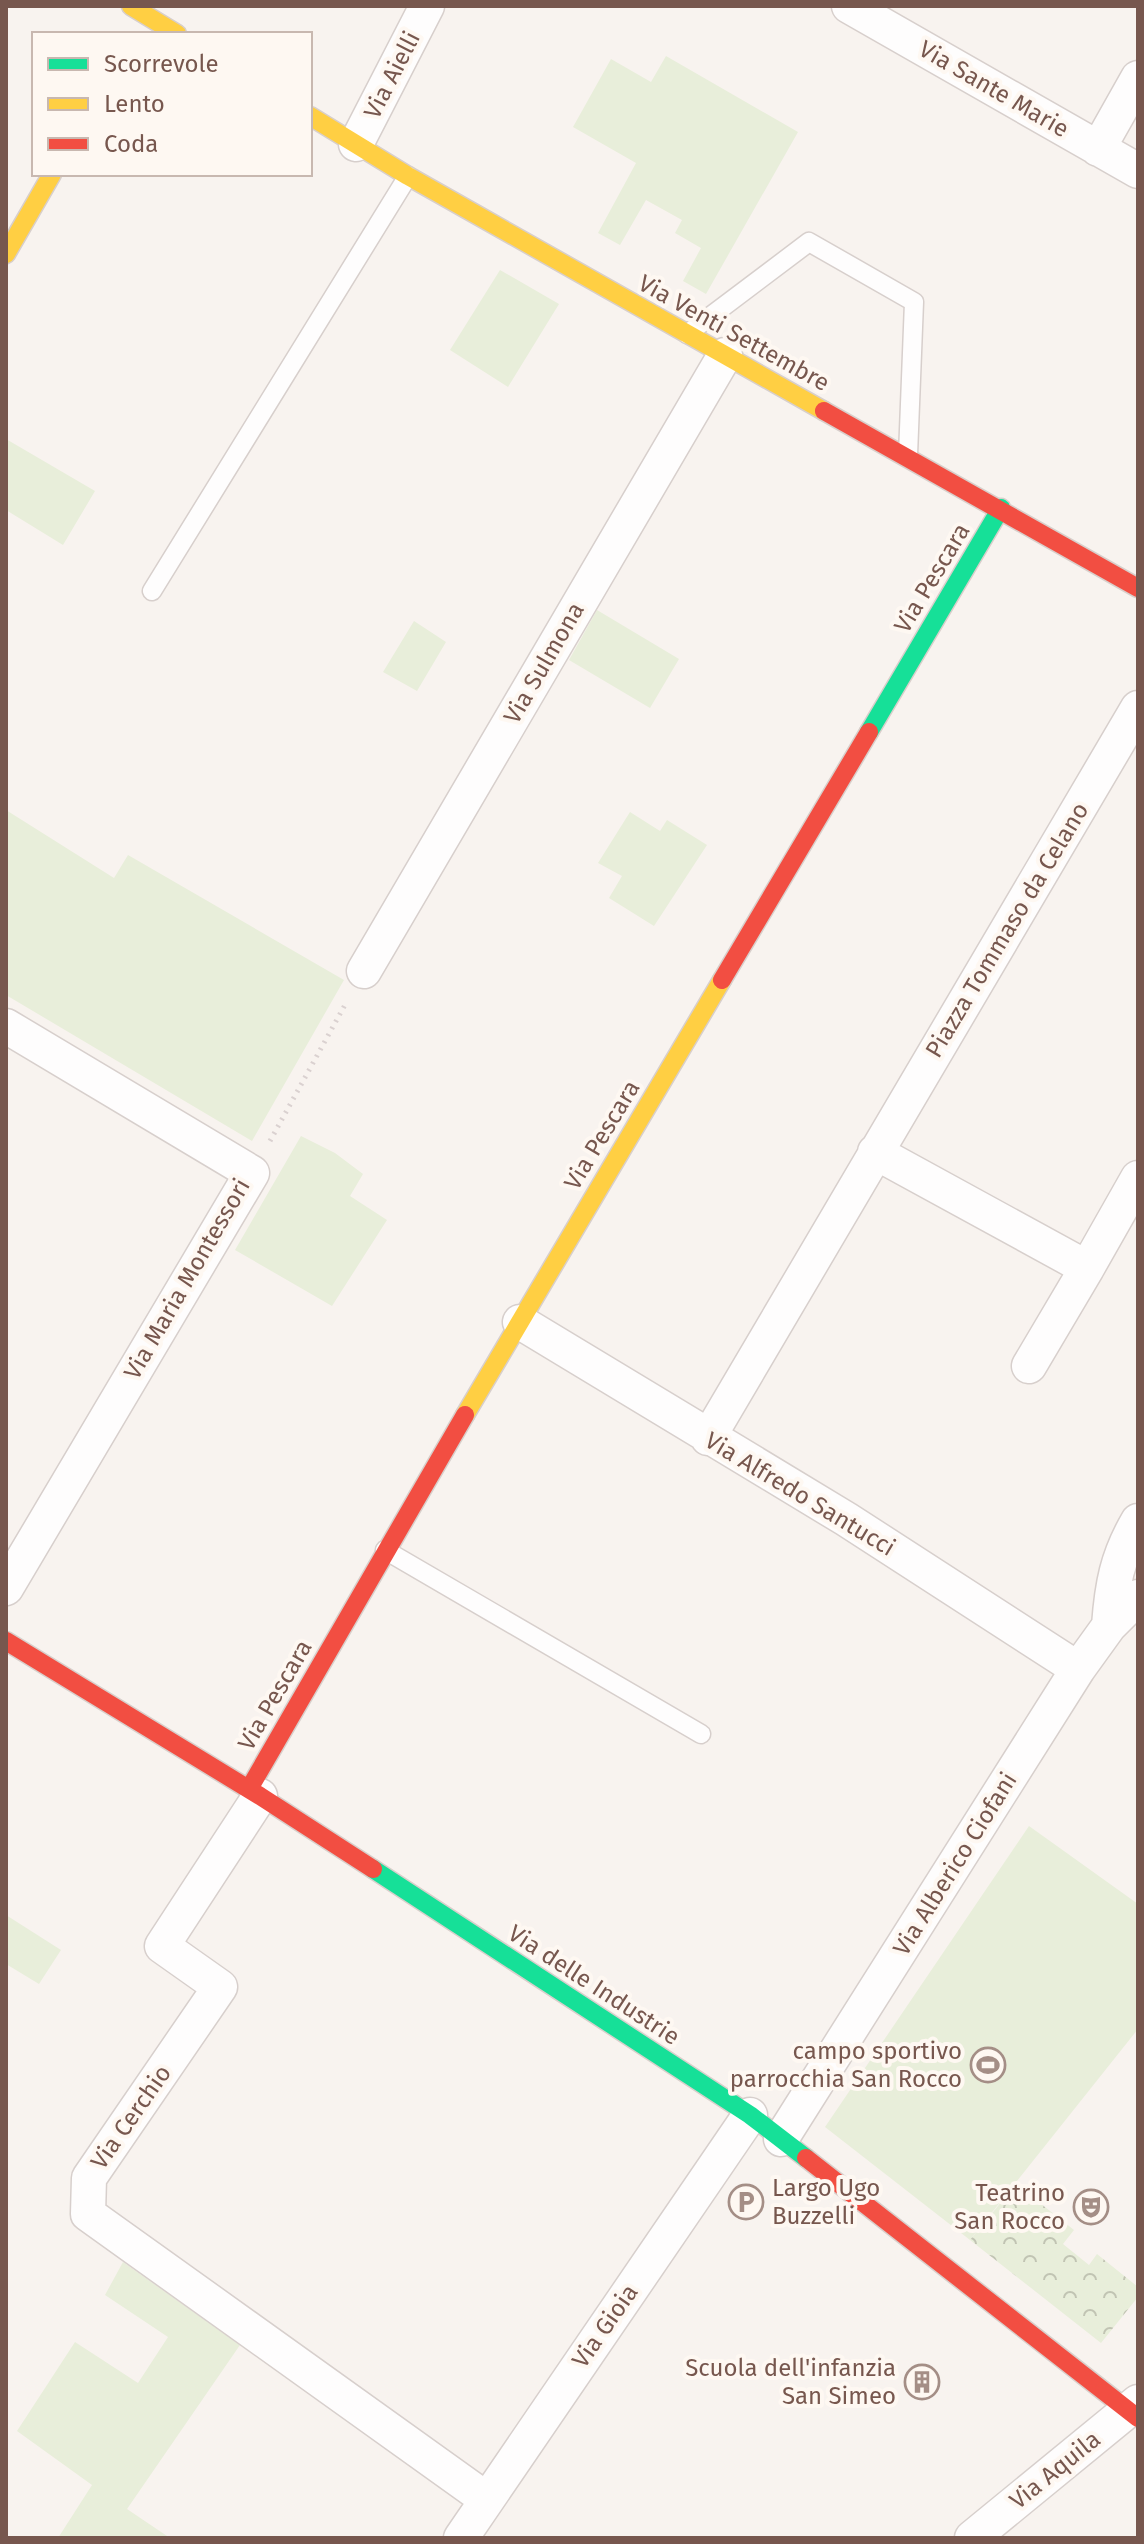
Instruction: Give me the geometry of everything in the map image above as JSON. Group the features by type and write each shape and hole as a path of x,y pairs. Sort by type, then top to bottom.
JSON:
{"street":[{"name":"Via Aielli","path":"356,144 427,6"},
{"name":"Via Sante Marie","path":"849,6 1138,171"},
{"path":"134,13 173,32"},
{"path":"1098,149 1138,78"},
{"name":"Via Venti Settembre","path":"312,117 408,176 1138,588"},
{"path":"6,254 51,176"},
{"name":"Via Sulmona","path":"364,971 725,355"},
{"name":"Via Pescara","path":"254,1792 385,1550 1001,508"},
{"name":"Piazza Tommaso da Celano","path":"708,1438 1138,708"},
{"name":"Via Maria Montessori","path":"6,1026 252,1173 6,1588"},
{"path":"875,1152 1087,1268"},
{"path":"1029,1366 1138,1178"},
{"name":"Via Alfredo Santucci","path":"520,1322 846,1519 1078,1669"},
{"path":"1109,1626 1113,1579 1126,1542 1138,1521"},
{"name":"Via Alberico Ciofani","path":"781,2139 1078,1669 1109,1626 1138,1597"},
{"name":"Via delle Industrie","path":"6,1641 254,1792 750,2115 1134,2410"},
{"name":"Via Cerchio","path":"254,1792 162,1946 220,1987 89,2178 88,2214 486,2499"},
{"name":"Via Gioia","path":"461,2538 750,2115"},
{"name":"Via Aquila","path":"972,2538 1134,2410"}],"lane":[{"path":"152,591 408,176"},
{"path":"686,334 809,242 914,302 908,457"},
{"path":"385,1550 701,1734"}],"path":[{"path":"252,1173 364,971"}],"green space":[{"path":"666,56 798,132 706,294 683,281 701,248 675,233 682,220 646,200 620,245 598,233 636,163 573,127 611,59 651,82"},
{"path":"500,270 559,304 508,387 450,350"},
{"path":"6,439 95,491 63,545 6,510"},
{"path":"597,610 679,659 650,708 569,660"},
{"path":"414,621 446,642 417,691 383,672"},
{"path":"6,810 114,878 128,855 344,980 252,1141 6,995"},
{"path":"630,812 660,831 667,820 707,845 654,926 609,898 622,876 598,863"},
{"path":"301,1136 335,1153 363,1174 350,1196 387,1220 332,1306 235,1250"},
{"name":"campo sportivo parrocchia San Rocco","path":"1029,1826 1138,1904 1138,2029 970,2240 825,2127"},
{"path":"6,1915 61,1950 39,1984 6,1964"},
{"path":"1016,2184 1074,2230 1063,2244 1089,2265 1097,2254 1138,2287 1138,2297 1101,2343 970,2240"},
{"path":"123,2262 240,2345 127,2509 170,2538 58,2538 92,2485 17,2431 75,2342 138,2383 168,2337 105,2295"}],"traffic: fast":[{"path":"869,732 1001,508"},
{"path":"373,1869 750,2115 806,2158"}],"traffic: slow":[{"path":"131,6 174,32"},
{"path":"312,117 408,176 824,411"},
{"path":"6,254 51,176"},
{"path":"465,1415 722,980"}],"traffic: jam":[{"path":"824,411 1138,588"},
{"path":"722,980 869,732"},
{"path":"249,1789 465,1415"},
{"path":"6,1641 373,1869"},
{"path":"806,2158 1138,2418"}],"place":[{"name":"campo sportivo parrocchia San Rocco","path":"988,2065"},
{"name":"Largo Ugo Buzzelli","path":"746,2202"},
{"name":"Teatrino San Rocco","path":"1091,2207"},
{"name":"Scuola dell'infanzia San Simeo","path":"922,2382"}]}
